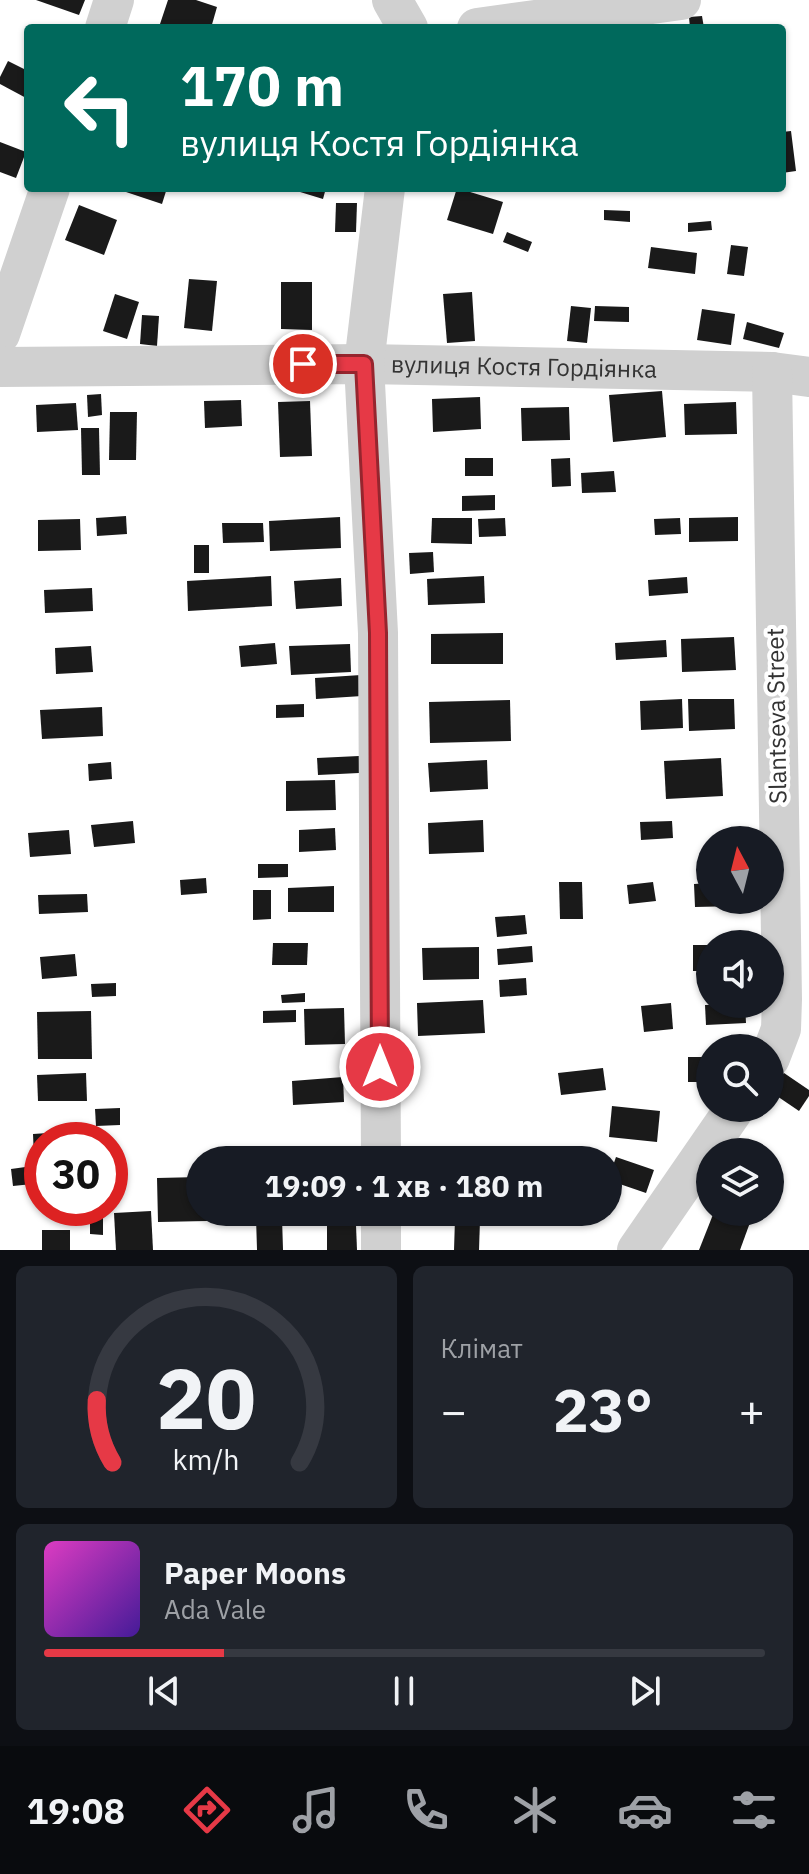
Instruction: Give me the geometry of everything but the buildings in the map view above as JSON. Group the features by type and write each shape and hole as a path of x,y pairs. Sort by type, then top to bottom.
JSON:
{"street":[{"path":"106,24 114,0"},
{"path":"392,0 406,24"},
{"path":"506,24 681,0"},
{"path":"0,334 49,192"},
{"path":"381,1146 378,633 364,364 385,192"},
{"name":"вулиця Костя Гордіянка","path":"0,367 364,364 790,374"},
{"name":"Slantseva Street","path":"779,1034 790,374"},
{"path":"637,1250 725,1122"},
{"path":"381,1226 381,1250"}],"route":[{"path":"303,364 364,364 378,633 380,1067"}]}
